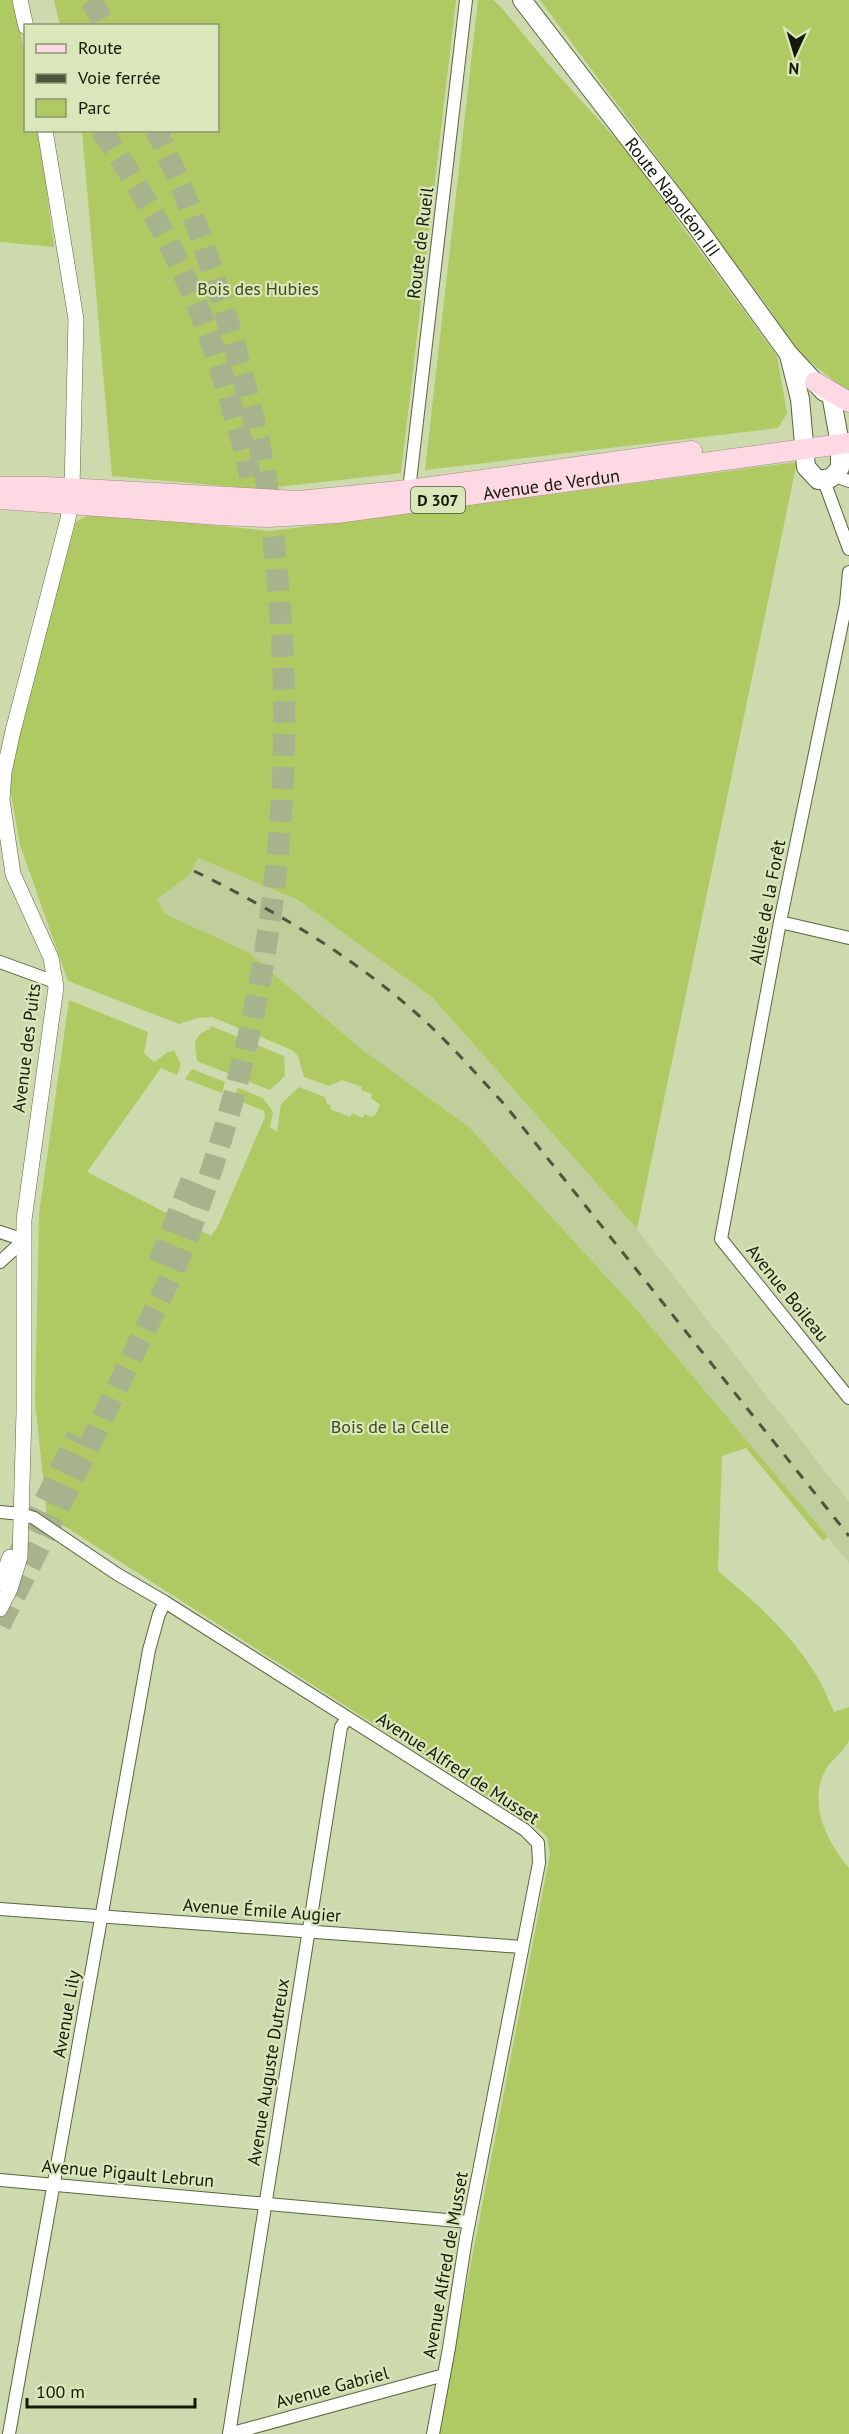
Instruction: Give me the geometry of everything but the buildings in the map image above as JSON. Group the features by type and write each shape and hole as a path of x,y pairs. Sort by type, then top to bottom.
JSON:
{"main road":[{"name":"Route Napoléon III","path":"508,0 554,40"},
{"name":"Route Napoléon III","path":"522,0 687,214 788,353 815,382"},
{"name":"Route Napoléon III","path":"788,353 800,399 806,467 818,480 836,479"},
{"path":"815,382 843,403"},
{"path":"801,411 843,403"},
{"path":"836,479 840,468 844,437 843,403"},
{"name":"Avenue de Verdun","path":"72,496 299,501 409,490 844,437"},
{"name":"Avenue de Verdun","path":"72,496 220,515 268,517 337,513 803,442"},
{"path":"0,487 72,496"},
{"path":"0,499 72,496"}],"street":[{"path":"20,0 25,24"},
{"name":"Route de Rueil","path":"409,490 466,0"},
{"name":"Avenue des Puits","path":"0,1609 20,1557 26,1198 56,997 53,967 13,874 1,800 4,772 13,731 72,496 76,320 45,132"},
{"path":"836,479 849,549"},
{"name":"Allée de la Forêt","path":"722,1239 780,922 847,604 849,572"},
{"path":"780,922 849,938"},
{"path":"0,962 55,982"},
{"path":"0,1232 24,1240 0,1262"},
{"name":"Avenue Boileau","path":"722,1239 849,1398"},
{"path":"0,1512 21,1514"},
{"name":"Avenue Alfred de Musset","path":"21,1514 34,1518 117,1574 525,1830 538,1843 539,1863 469,2222 433,2434"},
{"name":"Avenue des Puits","path":"0,1584 11,1555 19,1542"},
{"name":"Avenue Lily","path":"9,2434 149,1650 159,1614 165,1602"},
{"name":"Avenue Auguste Dutreux","path":"229,2434 342,1726 346,1718"},
{"name":"Avenue Émile Augier","path":"0,1909 522,1947"},
{"name":"Avenue Pigault Lebrun","path":"0,2180 469,2222"},
{"name":"Avenue Gabriel","path":"229,2434 444,2375"}],"shaded area":[{"path":"198,858 298,900 433,998 637,1229 849,1502 849,1563 636,1309 469,1127 360,1048 248,952 165,914 157,899 189,875"}],"green space":[{"path":"0,0 15,0 24,52 24,132 39,132 54,247 0,242"},
{"name":"Bois des Hubies","path":"54,0 456,0 401,473 260,489 112,476 82,132 219,132 219,24 60,24"},
{"path":"478,0 493,0 500,6 548,64 626,150 777,356 787,413 778,428 425,470"},
{"path":"540,0 849,0 849,392 793,349 771,311"},
{"name":"Bois de la Celle","path":"797,462 637,1229 433,998 298,900 198,858 189,875 157,899 165,914 248,952 360,1048 469,1127 636,1309 828,1537 823,1541 746,1448 722,1456 718,1571 759,1606 795,1645 819,1679 834,1712 849,1707 849,1740 826,1769 818,1795 822,1822 827,1834 849,1868 849,2434 438,2434 550,1854 547,1837 540,1830 47,1515 35,1402 39,1214 69,1000 148,1032 144,1053 154,1062 174,1050 181,1064 177,1075 161,1068 87,1172 211,1236 218,1226 265,1117 264,1111 233,1098 238,1088 263,1098 273,1112 270,1127 277,1132 281,1104 299,1087 325,1097 327,1104 331,1105 330,1109 350,1117 352,1113 363,1118 364,1114 372,1117 380,1105 371,1098 372,1094 361,1090 362,1087 342,1080 329,1086 304,1077 298,1056 292,1050 212,1017 197,1018 179,1024 68,981 20,845 11,794 10,772 20,720 76,522 92,513 271,531"},
{"path":"211,1026 284,1056 285,1076 270,1090 197,1061 195,1041"},
{"path":"192,1069 225,1082 222,1093 185,1079"}],"tunnel":[{"path":"91,0 104,24"},
{"path":"102,132 144,197 196,303 223,377 250,477"},
{"path":"0,1625 97,1429 187,1238 220,1144 242,1066 259,987 272,907 280,827 284,747 283,666 278,585 266,482 248,398 215,279 198,228 157,132"},
{"path":"159,1263 195,1171"},
{"path":"16,1560 77,1436"}],"railway":[{"path":"194,871 253,901 337,952 391,992 451,1046 505,1105 849,1536"}]}
